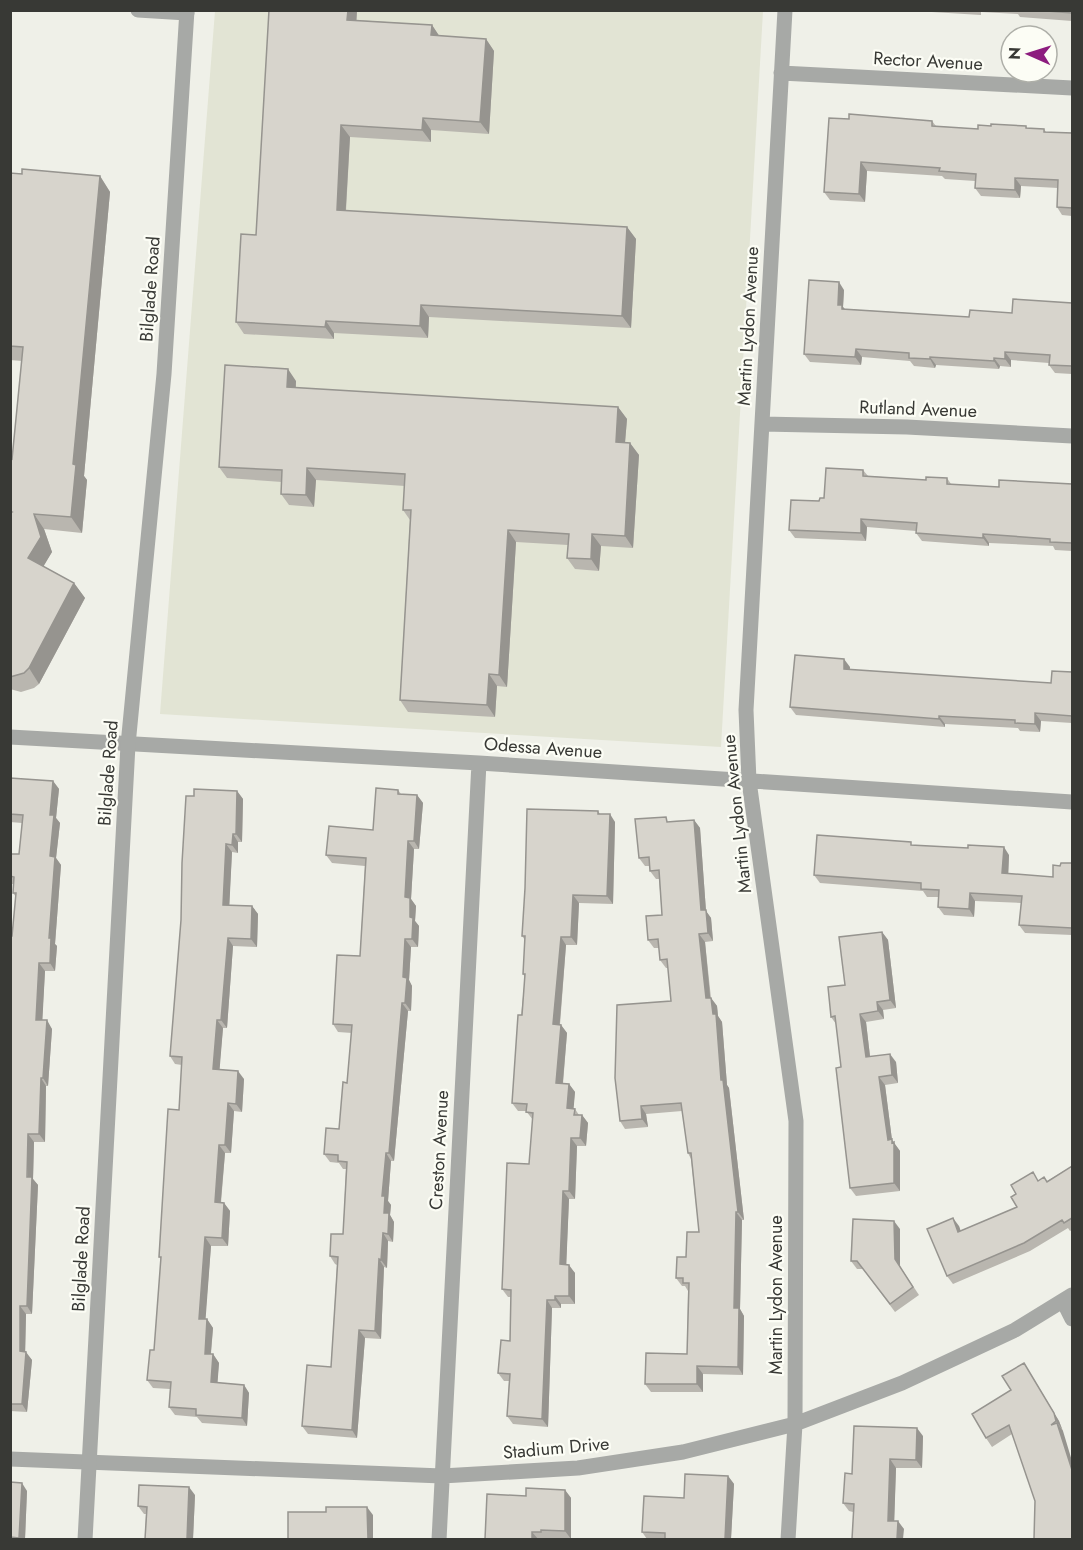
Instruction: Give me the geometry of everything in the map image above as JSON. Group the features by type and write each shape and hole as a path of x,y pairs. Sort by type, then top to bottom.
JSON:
{"street":[{"path":"138,10 187,11"},
{"name":"Martin Lydon Avenue","path":"785,10 746,710 749,781 796,1121 795,1424 788,1539"},
{"name":"Bilglade Road","path":"85,1539 128,745 164,374 187,11"},
{"name":"Rector Avenue","path":"780,73 1072,88"},
{"name":"Rutland Avenue","path":"762,424 907,427 1072,436"},
{"name":"Odessa Avenue","path":"10,737 479,763 1072,802"},
{"name":"Creston Avenue","path":"439,1539 479,763"},
{"path":"1068,1298 1072,1319"},
{"name":"Stadium Drive","path":"10,1459 89,1464 442,1476 578,1468 683,1452 795,1424 902,1383 1015,1330 1068,1298"}],"shaded area":[{"path":"215,11 763,11 721,747 160,714"}],"building":[{"path":"269,10 348,10 347,20 432,25 431,35 486,39 480,122 423,118 422,130 341,125 337,210 627,227 622,316 421,305 420,326 326,321 325,327 236,322 241,234 256,235"},
{"path":"1033,10 1072,10 1072,13"},
{"path":"849,114 932,121 932,126 978,129 978,125 991,126 991,124 1026,126 1026,128 1044,129 1044,132 1072,133 1072,208 1057,207 1058,180 1015,178 1015,190 975,188 976,174 939,171 940,168 861,162 859,194 824,192 829,118 849,119"},
{"path":"22,169 100,176 73,464 76,465 71,517 34,514 41,537 28,558 74,583 29,668 24,673 10,677 10,513 12,512 10,511 10,458 12,459 23,347 10,346 10,173 22,174"},
{"path":"809,280 839,282 838,305 842,305 842,309 969,317 970,310 1012,313 1013,299 1072,303 1072,366 1049,365 1050,355 1005,352 1005,359 994,358 994,361 909,358 909,353 856,349 855,357 804,354"},
{"path":"225,365 288,369 287,387 618,407 616,442 630,443 625,536 592,534 591,559 567,558 569,534 508,530 499,675 489,674 487,705 400,700 411,510 403,510 405,474 307,468 306,495 281,494 282,470 219,467"},
{"path":"826,468 863,470 863,476 926,480 926,477 947,478 947,484 999,487 999,480 1072,484 1072,543 983,534 983,538 916,533 917,523 861,519 861,533 789,530 791,500 819,501 820,498 824,498"},
{"path":"795,655 844,659 844,669 1051,683 1052,671 1072,672 1072,716 1035,713 1035,724 1015,723 1015,720 939,716 939,719 790,707"},
{"path":"10,778 53,781 50,815 54,815 50,856 55,857 49,938 51,938 50,963 39,963 36,1020 47,1020 43,1078 41,1078 39,1134 28,1134 27,1177 32,1177 27,1306 20,1306 20,1351 26,1352 22,1404 10,1404 10,936 12,936 16,893 13,893 14,877 10,876 10,854 19,854 23,815 10,814"},
{"path":"376,788 398,790 398,794 417,795 414,841 408,841 405,897 410,898 410,917 413,918 412,939 405,939 403,977 407,978 405,1003 402,1003 389,1153 386,1153 382,1196 385,1196 384,1213 389,1213 388,1234 383,1233 381,1260 379,1259 375,1331 359,1330 352,1430 302,1426 307,1365 331,1367 338,1257 330,1256 331,1234 343,1234 347,1162 338,1161 338,1155 324,1154 326,1128 339,1129 343,1082 347,1083 352,1025 333,1024 337,955 360,956 366,858 326,855 329,826 373,830"},
{"path":"194,789 237,791 236,834 233,834 232,845 226,844 223,905 252,906 251,939 228,938 221,1020 217,1020 213,1069 238,1071 236,1104 228,1103 225,1145 219,1145 215,1202 224,1203 222,1238 205,1237 199,1319 207,1319 205,1354 213,1354 211,1382 244,1385 242,1418 196,1415 196,1409 169,1407 171,1382 147,1380 150,1350 154,1350 168,1109 179,1110 182,1057 170,1056 181,920 186,796 194,796"},
{"path":"527,809 598,811 598,814 610,814 607,896 573,895 571,937 561,937 553,1024 561,1025 556,1083 569,1084 567,1108 575,1109 574,1115 582,1115 580,1138 571,1138 569,1191 563,1191 560,1264 569,1265 569,1296 555,1296 555,1300 547,1300 542,1419 507,1416 510,1374 498,1373 501,1340 510,1341 511,1290 502,1289 507,1163 529,1164 533,1113 526,1112 527,1104 512,1103 518,1015 522,1015 525,974 523,974 525,936 522,936"},
{"path":"666,817 667,822 694,820 701,910 706,910 708,933 699,934 706,998 711,998 713,1014 716,1014 721,1080 723,1080 738,1212 736,1212 734,1308 739,1308 738,1367 697,1366 697,1384 645,1384 646,1353 687,1354 689,1283 683,1283 683,1278 676,1278 677,1257 686,1257 687,1232 699,1232 691,1153 688,1153 681,1103 641,1106 642,1119 620,1121 615,1078 617,1005 671,1001 667,959 660,960 658,939 648,940 646,916 662,915 659,870 650,871 649,857 639,858 635,819"},
{"path":"817,835 911,842 911,845 1004,847 1002,873 1053,877 1053,865 1072,863 1072,928 1019,925 1022,896 970,893 969,909 938,907 939,890 921,889 921,883 814,875"},
{"path":"882,932 890,1000 877,1002 878,1011 860,1014 866,1057 890,1054 892,1075 879,1077 888,1140 892,1139 892,1143 894,1142 894,1183 850,1188 836,1068 841,1067 835,1016 831,1017 828,987 845,985 839,937"},
{"path":"1072,1166 1072,1218 1064,1223 1062,1220 1024,1243 947,1276 927,1229 953,1218 958,1232 1017,1207 1011,1197 1016,1194 1011,1185 1033,1172 1038,1181 1044,1177 1047,1182"},
{"path":"853,1219 894,1221 895,1259 913,1287 890,1304 857,1261 851,1261"},
{"path":"1024,1363 1054,1413 1056,1421 1051,1425 1057,1423 1072,1470 1072,1539 1034,1539 1035,1501 1009,1425 986,1438 972,1414 1011,1390 1002,1376"},
{"path":"854,1426 917,1428 916,1460 890,1459 888,1521 898,1521 897,1539 852,1539 854,1504 843,1503 845,1473 852,1474"},
{"path":"685,1474 728,1476 725,1539 665,1539 665,1533 642,1532 644,1496 684,1498"},
{"path":"10,1482 22,1483 19,1538 10,1537"},
{"path":"139,1485 189,1487 187,1539 145,1539 147,1507 138,1506"},
{"path":"526,1488 565,1490 565,1531 532,1532 532,1539 485,1539 487,1494 526,1496"},
{"path":"326,1507 367,1507 368,1539 288,1539 288,1512 326,1512"}]}
